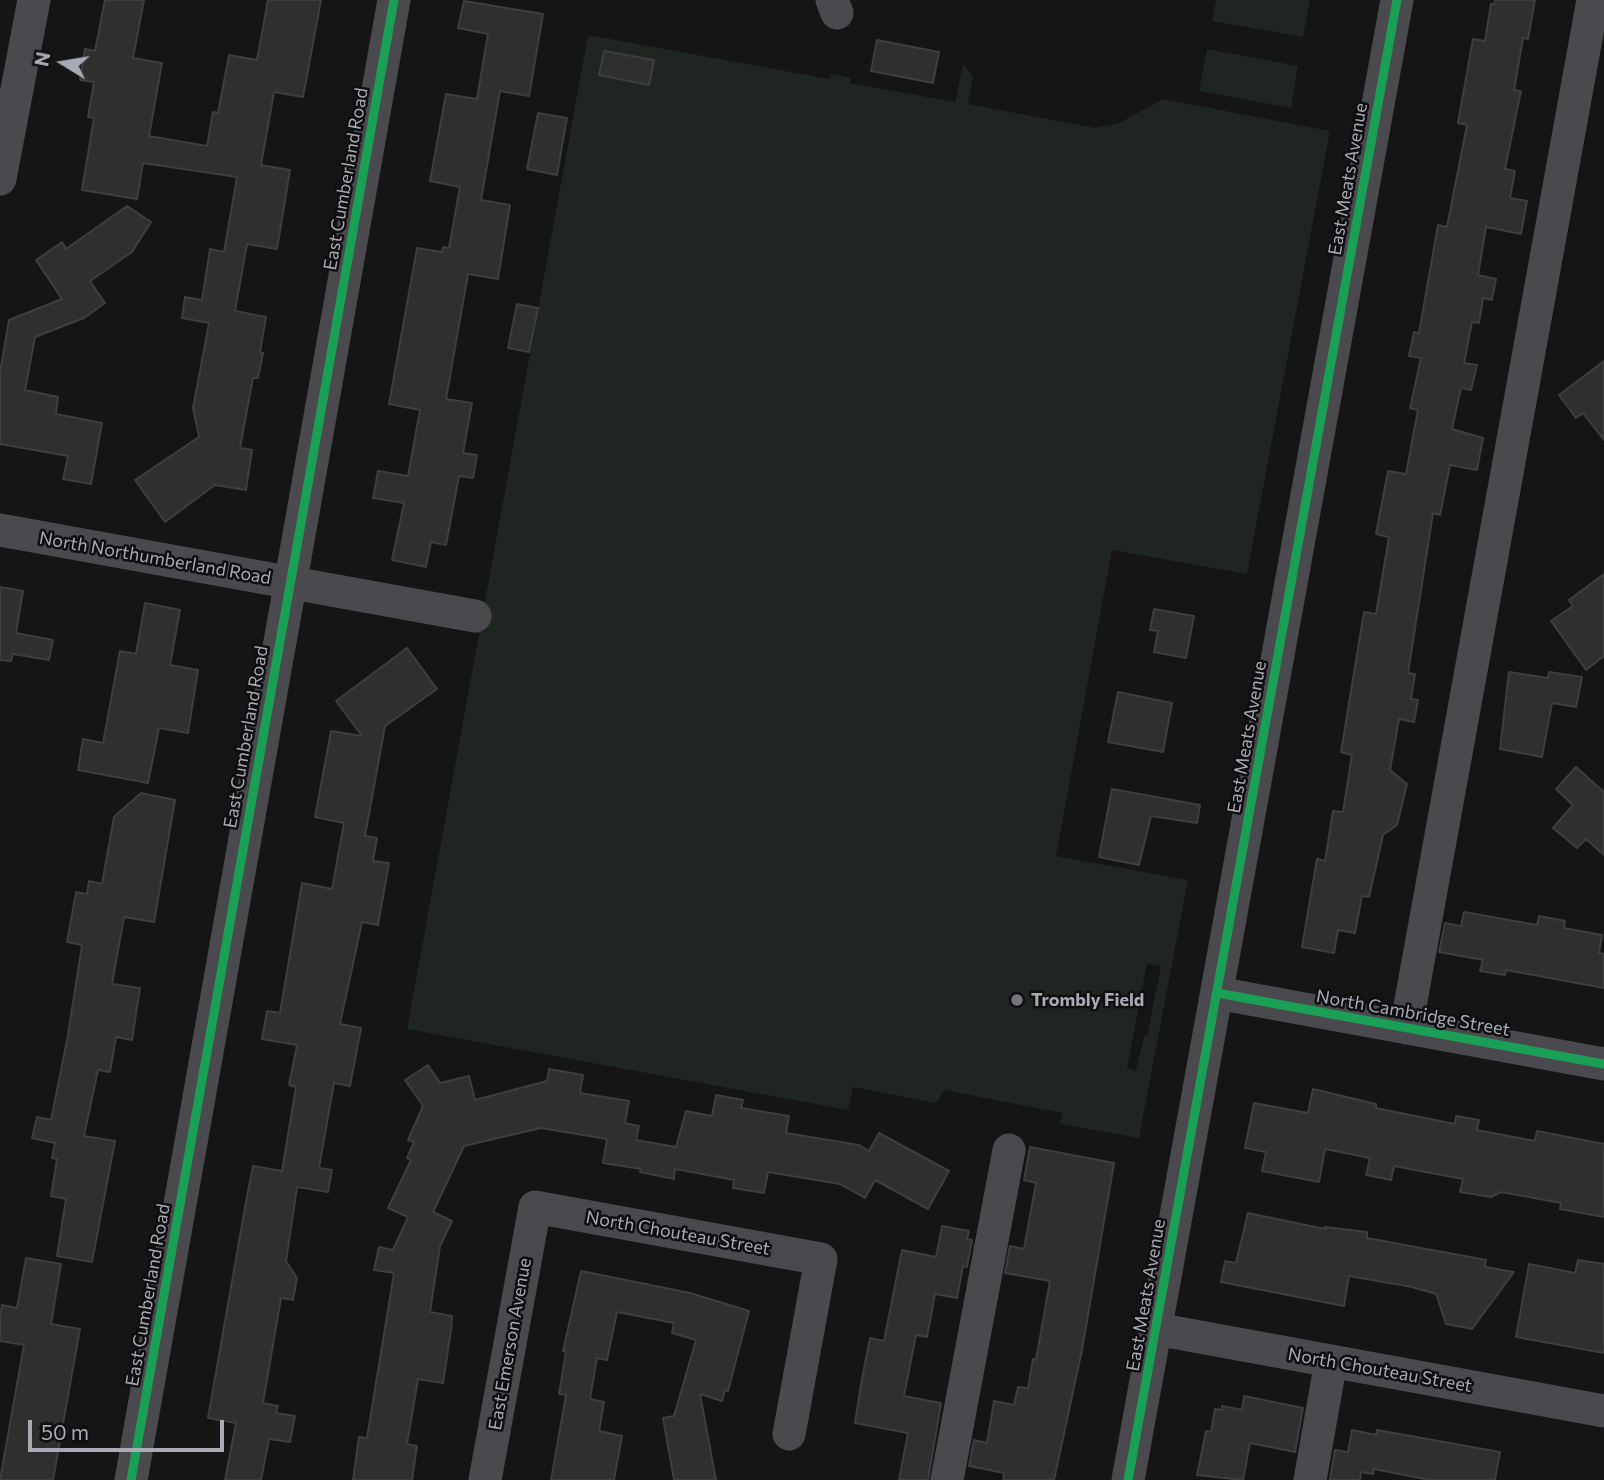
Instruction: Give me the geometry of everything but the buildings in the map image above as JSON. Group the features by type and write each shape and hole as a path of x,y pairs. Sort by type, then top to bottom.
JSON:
{"street":[{"path":"0,179 34,0"},
{"name":"East Cumberland Road","path":"131,1480 394,0"},
{"name":"East Meats Avenue","path":"1128,1480 1397,0"},
{"path":"1406,1028 1592,0"},
{"name":"North Northumberland Road","path":"0,530 475,616"},
{"name":"North Cambridge Street","path":"1217,993 1604,1064"},
{"path":"947,1480 1009,1150"},
{"name":"North Chouteau Street","path":"535,1207 821,1259 789,1434"},
{"name":"East Emerson Avenue","path":"485,1480 535,1207"},
{"name":"North Chouteau Street","path":"1156,1329 1604,1411"},
{"path":"1310,1480 1331,1361"}],"shaded area":[{"path":"1216,0 1310,0 1303,37 1212,21"},
{"path":"588,35 829,79 831,74 851,78 850,83 955,102 963,64 973,76 968,104 1095,128 1119,123 1163,99 1330,131 1247,574 1112,550 1056,856 1188,880 1139,1138 1060,1124 1062,1113 944,1090 936,1103 853,1087 848,1110 407,1029","holes":["1147,963 1161,966 1147,1036 1144,1036 1136,1071 1127,1068"]},
{"path":"1207,49 1298,66 1291,108 1199,91"}],"cycle path":[{"path":"131,1480 394,0"},
{"path":"1128,1480 1397,0"},
{"path":"1217,993 1604,1064"}],"place":[{"name":"Trombly Field","path":"1017,1000"}]}
